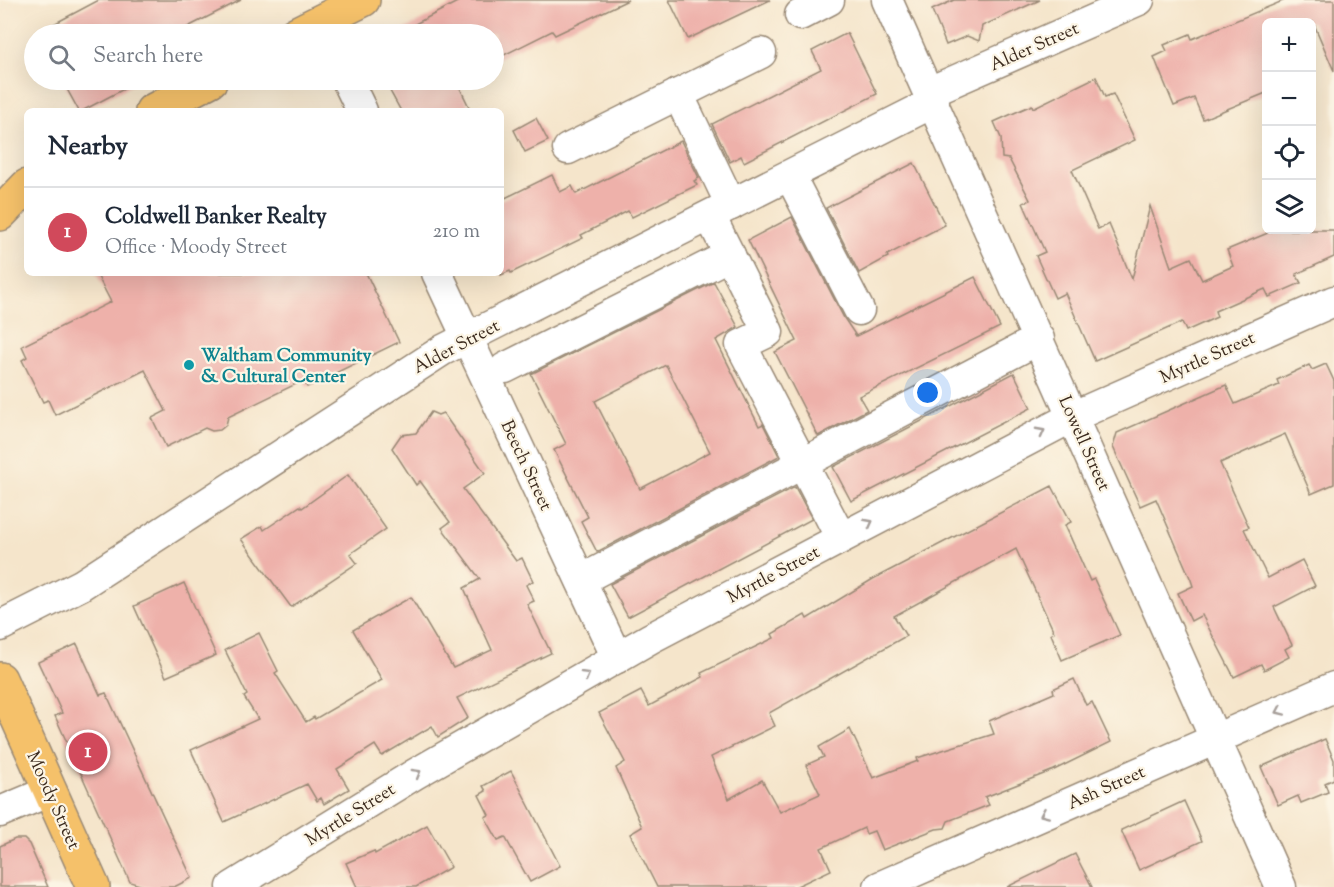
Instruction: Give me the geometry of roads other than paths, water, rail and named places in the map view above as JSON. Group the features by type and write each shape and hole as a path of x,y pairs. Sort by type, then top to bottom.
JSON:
{"main road":[{"path":"324,24 363,0"},
{"path":"158,108 192,90"},
{"path":"0,214 24,189"},
{"name":"Moody Street","path":"0,679 93,887"}],"street":[{"path":"800,15 829,0"},
{"name":"Lowell Street","path":"887,0 1074,416 1281,887"},
{"name":"Alder Street","path":"0,626 74,589 424,362 790,176 932,97 1139,0"},
{"path":"568,149 761,53"},
{"path":"352,90 361,108"},
{"path":"678,94 721,210 730,255 768,332 741,345 841,538"},
{"path":"790,176 859,310"},
{"path":"505,368 730,255"},
{"name":"Beech Street","path":"438,276 617,658"},
{"path":"565,289 584,328"},
{"name":"Myrtle Street","path":"232,887 407,779 617,658 841,538 1074,416 1334,301"},
{"path":"581,580 1039,339"},
{"name":"Ash Street","path":"879,887 1334,687"},
{"path":"0,812 50,791"}],"place":[{"name":"Waltham Community & Cultural Center","path":"189,365"},
{"name":"Coldwell Banker Realty","path":"88,752"}]}
